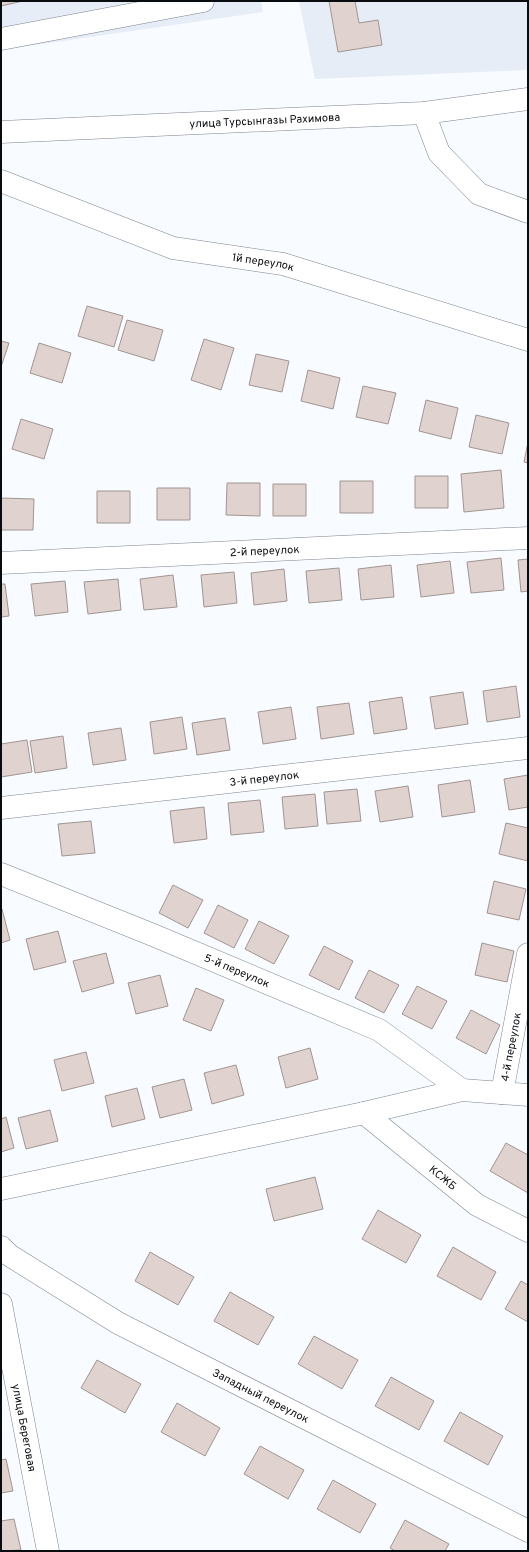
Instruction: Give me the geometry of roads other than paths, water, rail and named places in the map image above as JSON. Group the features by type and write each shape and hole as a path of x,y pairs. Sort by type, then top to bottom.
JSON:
{"street":[{"path":"1,39 203,1"},
{"name":"улица Турсынгазы Рахимова","path":"1,132 424,113 528,99"},
{"path":"424,113 439,153 479,194 528,212"},
{"name":"1й переулок","path":"1,181 173,248 283,264 528,340"},
{"name":"2-й переулок","path":"1,563 528,538"},
{"name":"3-й переулок","path":"1,808 528,748"},
{"name":"5-й переулок","path":"1,874 153,935 379,1030 462,1090"},
{"name":"4-й переулок","path":"502,1092 528,954"},
{"path":"1,1189 364,1113 462,1090 528,1094"},
{"name":"КСЖБ","path":"364,1113 477,1205 528,1231"},
{"name":"Западный переулок","path":"1,1247 9,1255 118,1323 528,1531"},
{"name":"улица Береговая","path":"1,1304 48,1551"}]}
